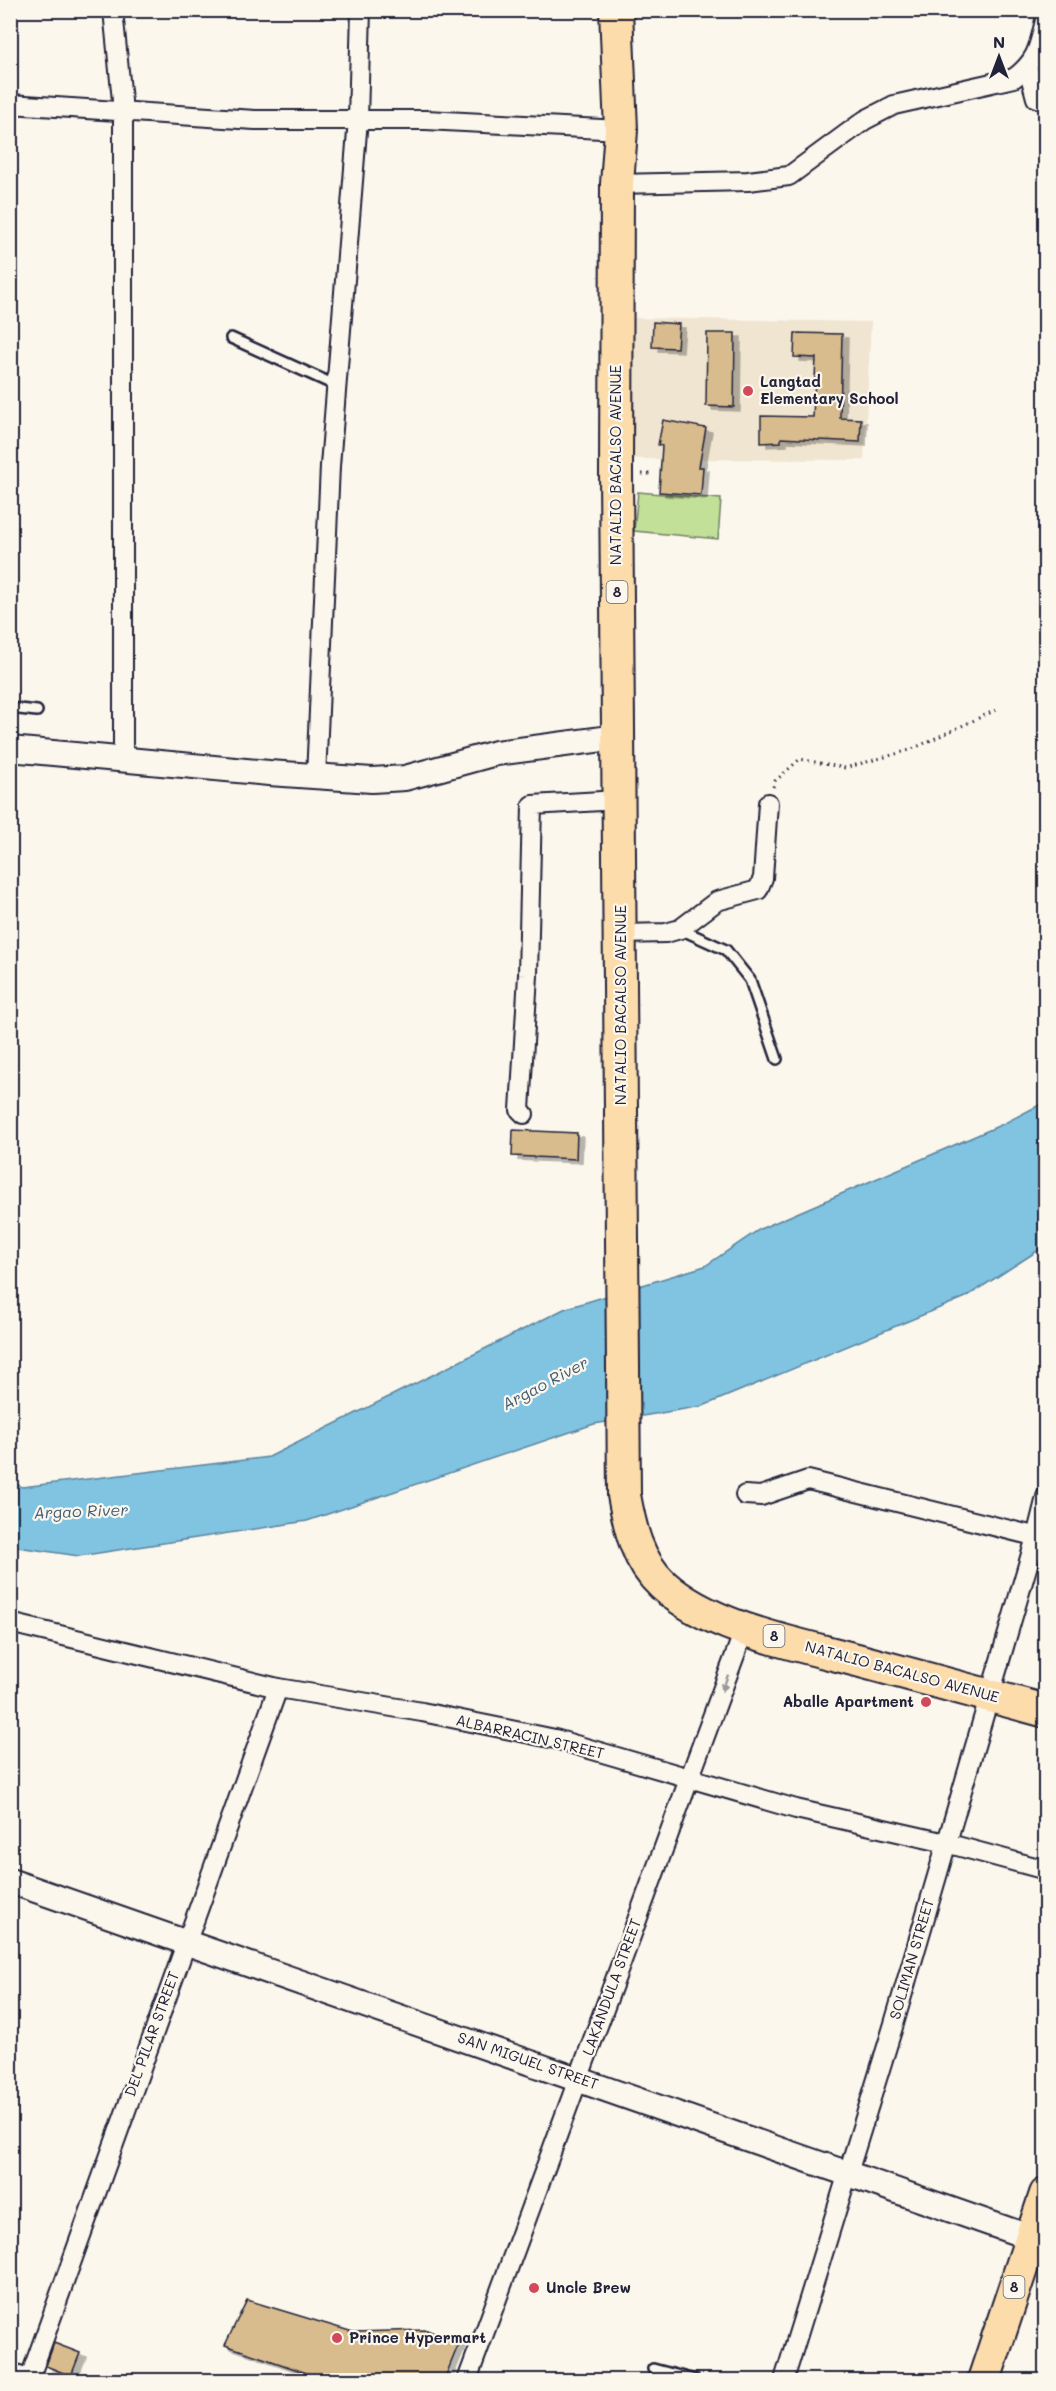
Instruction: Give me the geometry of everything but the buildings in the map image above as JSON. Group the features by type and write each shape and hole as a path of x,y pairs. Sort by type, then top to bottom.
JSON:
{"highway":[{"name":"NATALIO BACALSO AVENUE","path":"616,10 621,130 617,184 616,473 624,1495 631,1532 644,1561 662,1584 688,1604 745,1628 1046,1712"},
{"name":"8","path":"984,2380 1038,2240 1046,2194"}],"main road":[{"path":"10,749 372,780 405,778 496,753 618,737"},
{"name":"SAN MIGUEL STREET","path":"10,1881 1038,2240"},
{"path":"10,2375 24,2380"}],"street":[{"path":"113,10 123,111 123,759"},
{"path":"316,777 330,466 358,119 361,10"},
{"path":"617,184 748,181 789,176 865,120 894,105 1014,78 1028,68 1036,57 1046,16"},
{"path":"1028,68 1036,98 1046,101"},
{"path":"10,104 255,120 358,119 621,130"},
{"path":"525,1114 520,1110 528,975 532,804 619,800"},
{"path":"621,934 666,933 680,929 717,901 758,890 763,878 768,803"},
{"path":"745,1495 761,1496 808,1480 1041,1538"},
{"name":"SOLIMAN STREET","path":"784,2380 892,2027 989,1696 1041,1538 1046,1497"},
{"name":"ALBARRACIN STREET","path":"10,1623 278,1688 555,1739 689,1780 796,1809 946,1843 1046,1870"},
{"name":"LAKANDULA STREET","path":"467,2380 745,1628"},
{"name":"DEL PILAR STREET","path":"29,2380 278,1688"}],"lane":[{"path":"231,338 337,386"},
{"path":"10,708 37,711"},
{"path":"680,929 726,950 750,980 777,1059"},
{"path":"653,2368 695,2380"}],"path":[{"path":"768,803 775,781 800,759 844,768 910,750 996,710"}],"shaded area":[{"name":"Langtad Elementary School","path":"630,318 871,322 864,460 627,459"}],"green space":[{"path":"638,492 721,499 718,539 634,531"}],"water":[{"name":"Argao River","path":"1045,1102 1045,1246 966,1297 703,1406 594,1424 307,1521 79,1556 11,1546 10,1480 22,1487 269,1457 564,1309 705,1266 760,1229 1003,1124"}],"place":[{"name":"Langtad Elementary School","path":"748,391"},
{"name":"Aballe Apartment","path":"926,1702"},
{"name":"Uncle Brew","path":"534,2288"},
{"name":"Prince Hypermart","path":"337,2338"}]}
